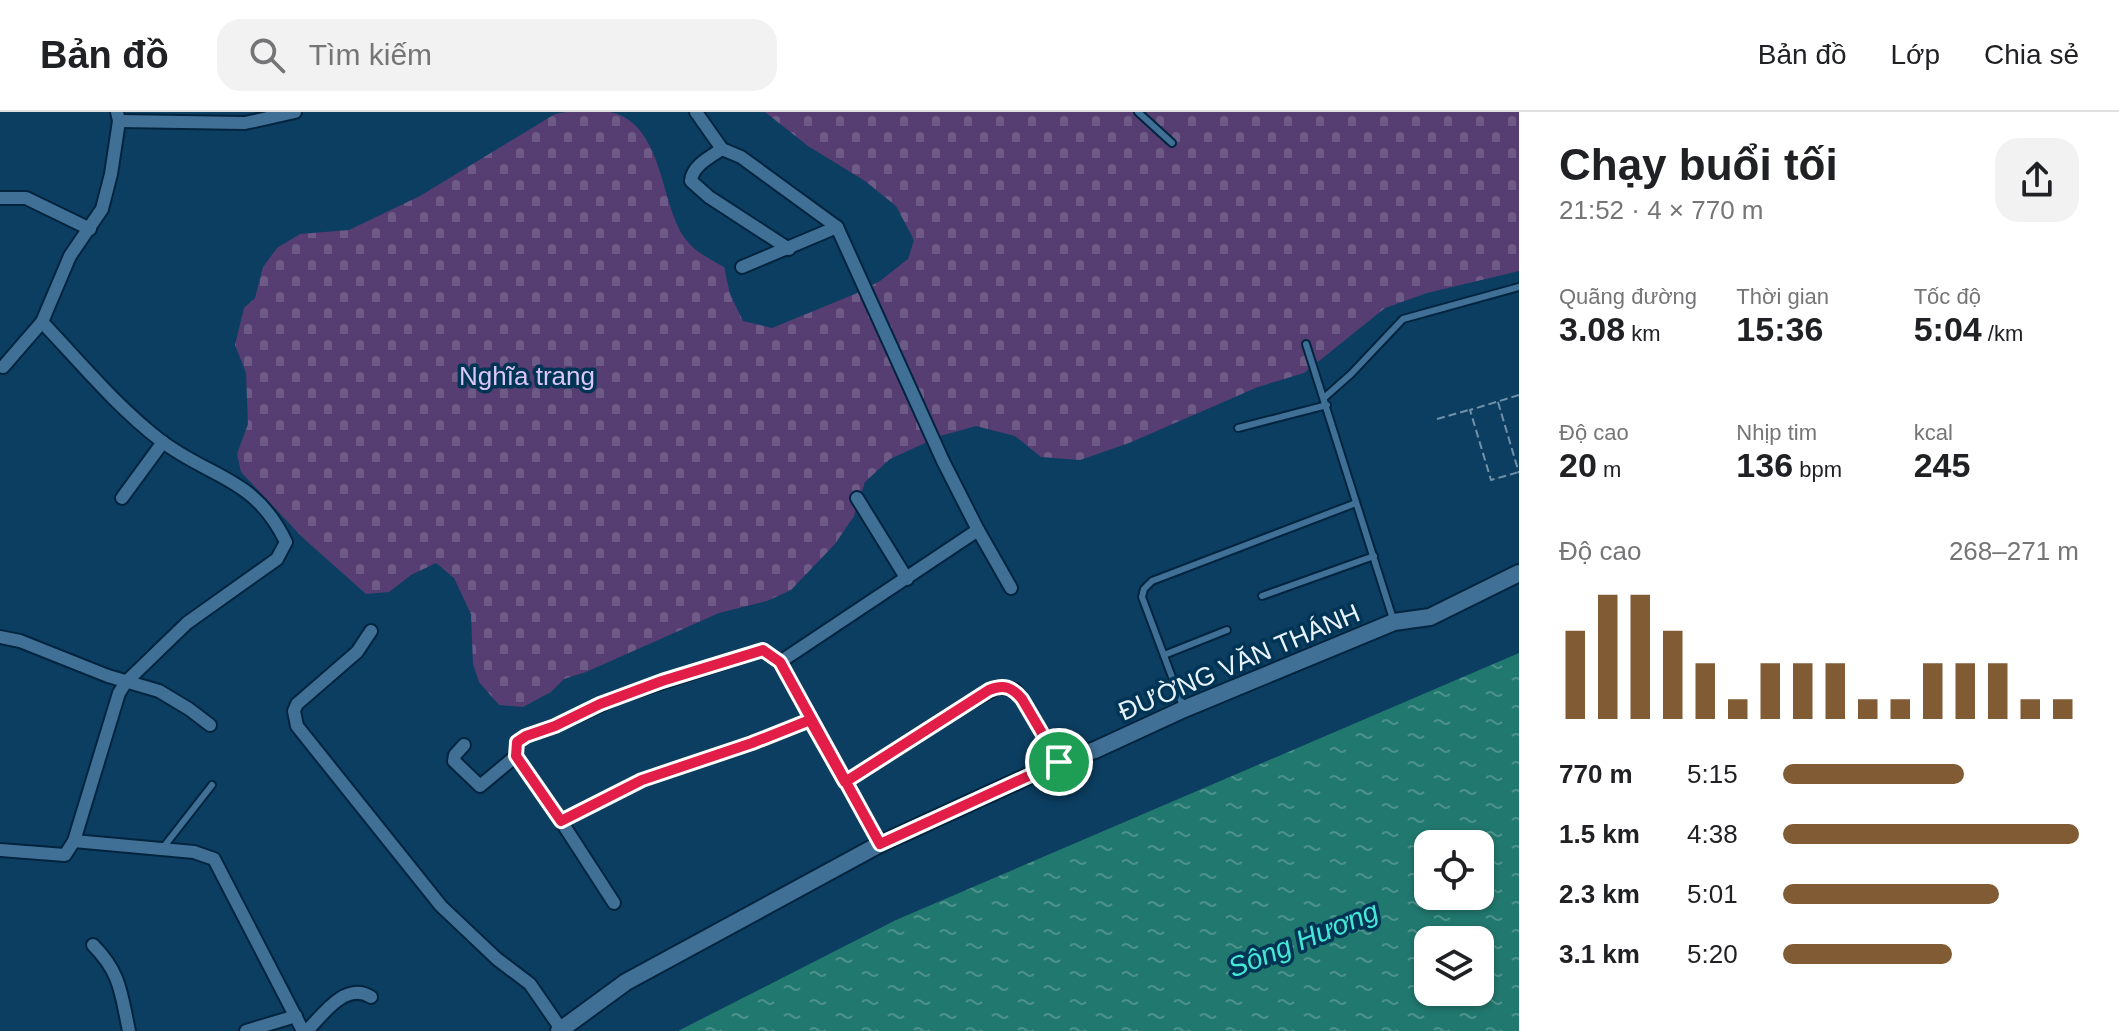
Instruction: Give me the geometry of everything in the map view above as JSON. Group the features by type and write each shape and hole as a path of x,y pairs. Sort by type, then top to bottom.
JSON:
{"main road":[{"name":"ĐƯỜNG VĂN THÁNH","path":"560,1030 626,982 880,844 1059,762 1095,750 1184,709 1394,622 1430,617 1519,573"}],"street":[{"path":"3,367 42,322 70,256 102,209 111,174 118,117 244,118 295,112"},
{"path":"696,112 722,149 741,157 837,227 943,461 1011,588"},
{"path":"722,149 693,171 691,181 709,197 789,249"},
{"path":"0,198 26,198 90,229"},
{"path":"742,267 837,227"},
{"path":"0,850 65,855 74,841 119,693 126,682 187,623 277,559 286,542 274,517 244,488 163,442 132,417 42,322"},
{"path":"122,498 163,442"},
{"path":"857,498 907,579"},
{"path":"780,662 978,530"},
{"path":"371,631 357,652 297,704 294,717 297,726 441,906 497,959 530,984 560,1030"},
{"path":"0,637 20,641 126,682 159,691 210,725"},
{"path":"614,903 516,756 517,742 600,704 763,650 780,662 880,844"},
{"path":"845,782 998,687 1015,690 1059,762"},
{"path":"561,821 642,780 810,720"},
{"path":"464,745 454,761 480,786 516,756"},
{"path":"74,841 194,852 214,859 305,1031 326,1010 350,993 362,992 371,997"},
{"path":"93,945 116,972 129,1031"},
{"path":"246,1031 296,1016"}],"lane":[{"path":"1138,112 1172,143"},
{"path":"1238,428 1326,401 1403,319 1519,287"},
{"path":"1306,344 1394,622"},
{"path":"1184,709 1142,597 1144,589 1152,581 1356,503"},
{"path":"1262,596 1374,556"},
{"path":"1164,655 1227,630"},
{"path":"162,849 212,785"}],"path":[{"path":"1437,419 1519,395"},
{"path":"1470,410 1491,480 1519,472 1498,402"}],"green space":[{"name":"Nghĩa trang","path":"610,112 627,119 641,131 658,166 684,237 697,251 724,267 730,294 743,321 772,328 880,281 908,259 914,240 896,206 865,181 808,146 765,112 1519,112 1519,271 1427,293 1385,308 1304,373 1258,387 1129,443 1080,460 1041,457 1015,436 976,426 940,436 890,459 865,482 854,516 835,544 791,590 767,601 719,613 564,679 551,692 523,707 499,705 479,682 473,664 471,614 454,578 436,563 411,575 389,592 366,594 302,537 241,472 237,454 248,424 246,373 235,345 244,308 255,298 263,267 277,248 300,234 349,230 420,196 555,114"}],"water":[{"name":"Sông Hương","path":"1519,653 1519,1031 678,1031 896,920"}],"route":[{"path":"1059,762 880,844 810,720 780,662 763,650 600,704 526,736 517,742 516,747 516,756 561,821 642,780 810,720 845,782 918,737 989,690 1007,687 1015,690 1030,710 1059,762"}]}
